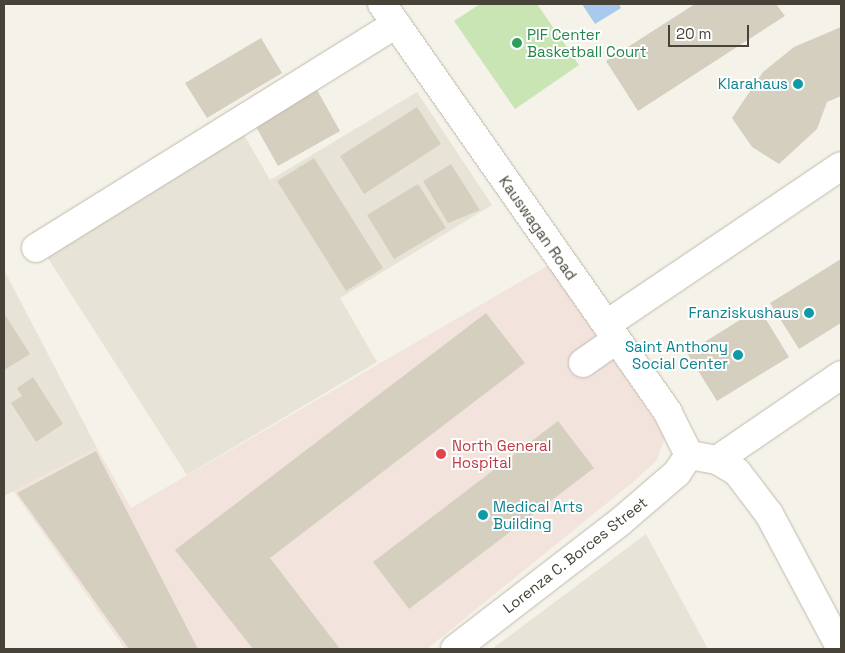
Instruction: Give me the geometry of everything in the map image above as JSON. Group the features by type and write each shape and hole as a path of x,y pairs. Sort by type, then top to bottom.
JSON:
{"street":[{"path":"36,248 389,14"},
{"name":"Kauswagan Road","path":"389,14 678,428 689,455"},
{"path":"583,363 611,332 841,166"},
{"path":"717,460 841,375"},
{"path":"689,455 717,460 737,472 768,514 841,649"},
{"name":"Lorenza C. Borces Street","path":"455,649 620,522 677,474 689,455"}],"shaded area":[{"path":"417,92 492,205 340,298 377,362 187,475 44,252 240,128 270,180"},
{"name":"North General Hospital","path":"551,264 665,436 657,460 633,482 427,649 125,649 13,491 97,448 131,508"},
{"path":"4,270 97,448 4,496"},
{"path":"646,534 708,649 492,649"}],"green space":[{"name":"PIF Center Basketball Court","path":"480,4 537,4 579,65 515,109 454,21"}],"water":[{"path":"582,4 619,4 621,8 595,24"}],"building":[{"path":"695,4 776,4 785,16 638,111 606,61"},
{"name":"Klarahaus","path":"841,27 841,96 827,102 817,129 779,164 752,147 732,118 763,72 794,47"},
{"path":"261,38 282,73 207,118 185,83"},
{"path":"317,90 340,131 278,166 255,125"},
{"path":"417,107 441,144 364,194 340,156"},
{"path":"314,158 383,268 346,291 277,181"},
{"path":"451,164 480,210 448,223 423,181"},
{"path":"418,184 446,228 394,259 367,215"},
{"name":"Franziskushaus","path":"841,259 841,323 799,349 770,303"},
{"name":"Saint Anthony Social Center","path":"759,308 789,357 717,401 687,353"},
{"path":"4,313 30,354 4,370"},
{"path":"486,313 525,363 270,558 340,649 253,649 175,550"},
{"path":"33,377 63,424 36,442 11,403 22,396 17,388"},
{"name":"Medical Arts Building","path":"558,421 594,468 409,609 373,562"},
{"path":"96,451 198,649 129,649 17,493"}],"place":[{"name":"PIF Center Basketball Court","path":"517,43"},
{"name":"Klarahaus","path":"798,84"},
{"name":"Franziskushaus","path":"809,313"},
{"name":"Saint Anthony Social Center","path":"738,355"},
{"name":"North General Hospital","path":"441,454"},
{"name":"Medical Arts Building","path":"483,515"}]}
